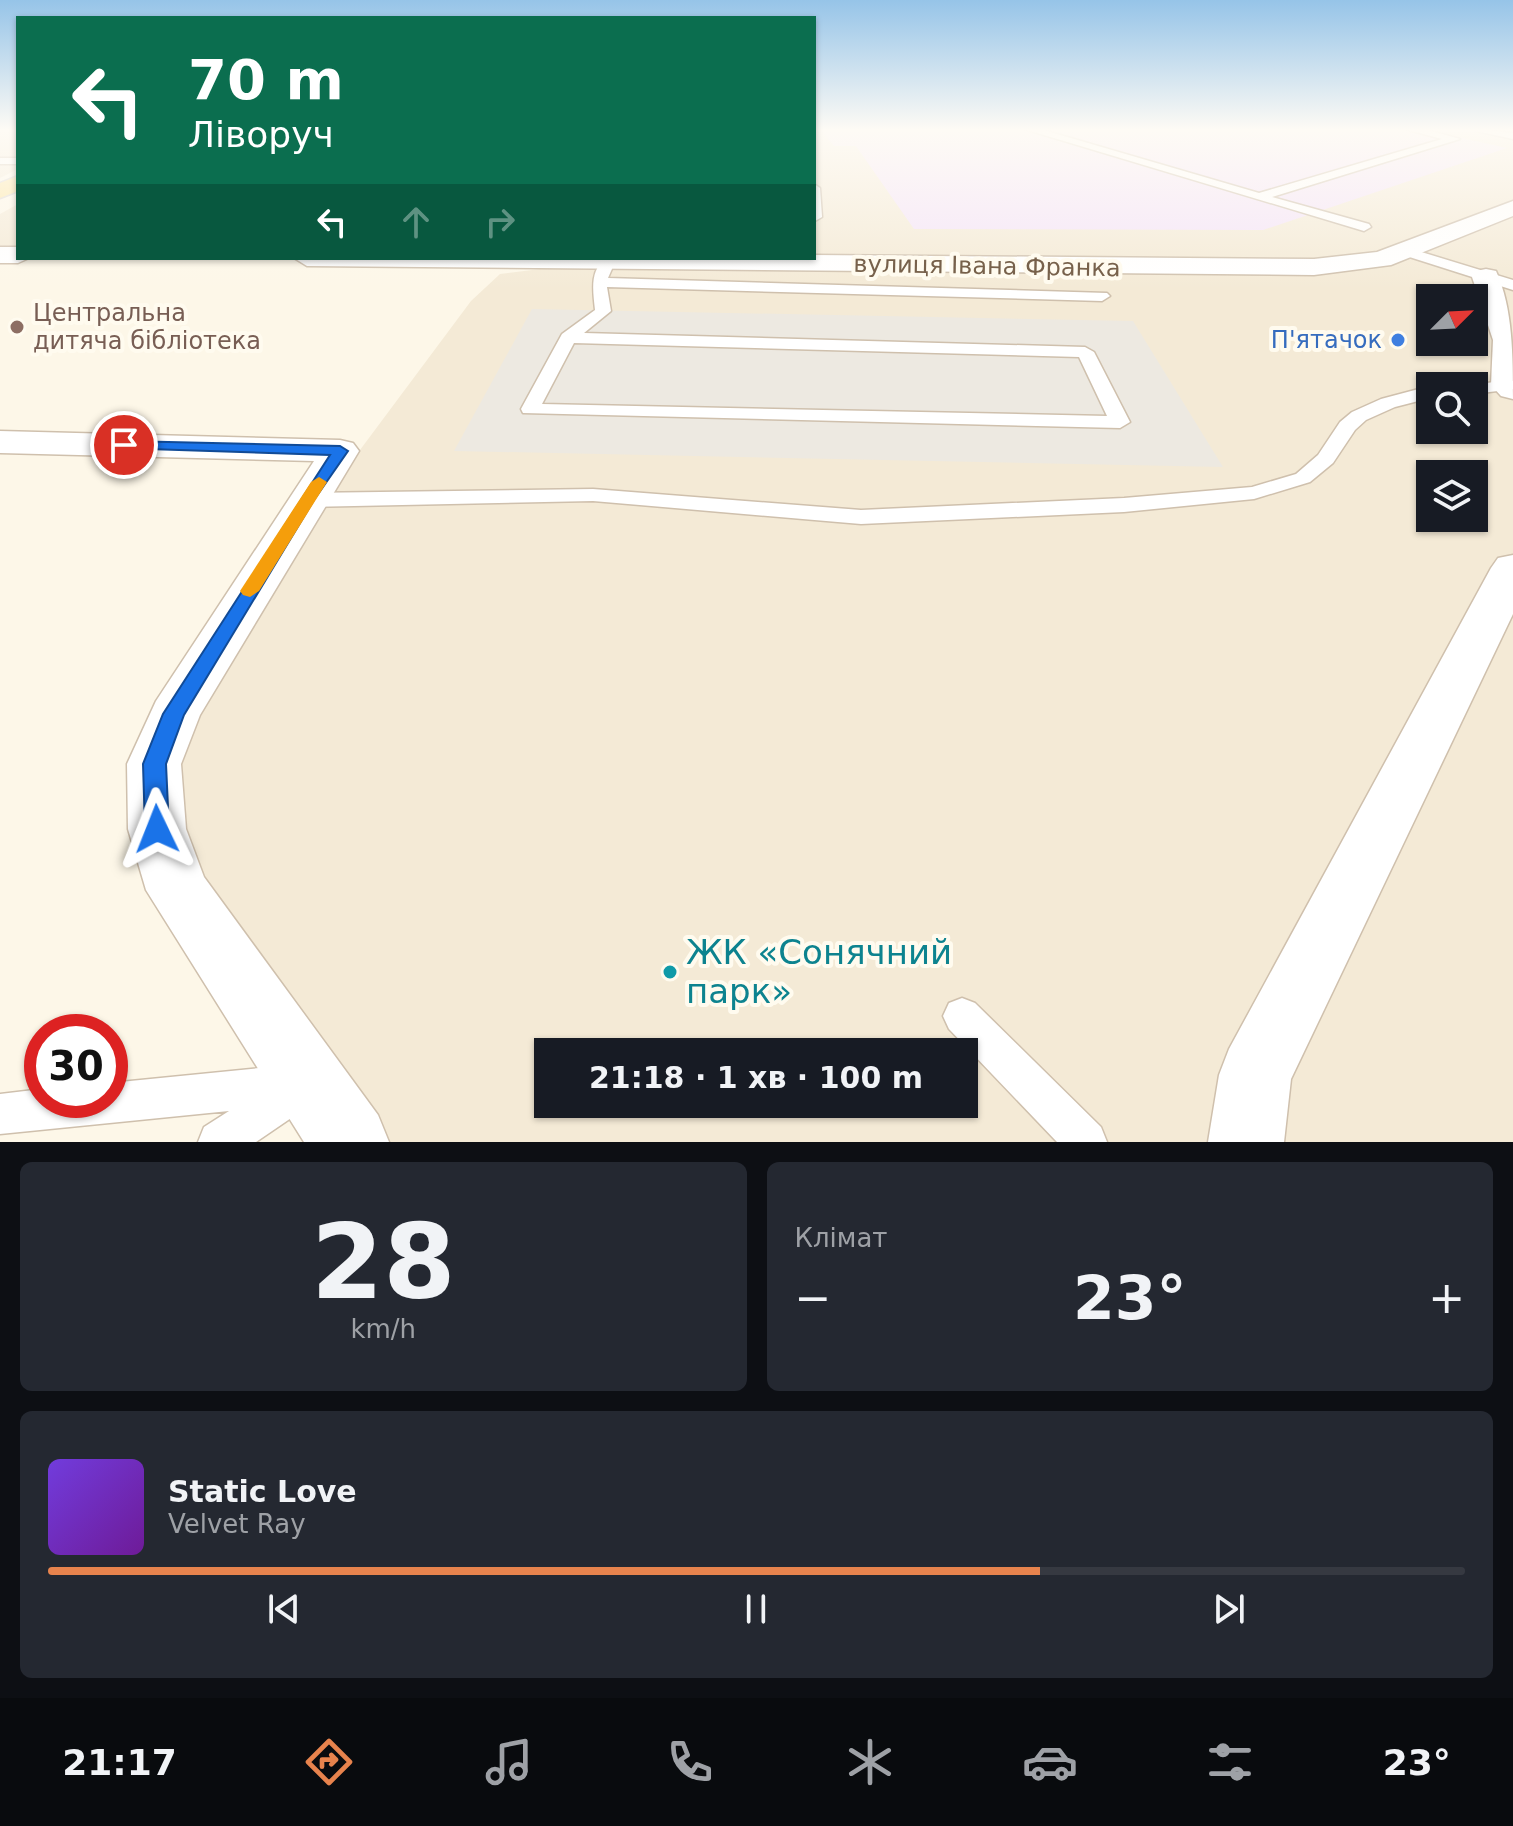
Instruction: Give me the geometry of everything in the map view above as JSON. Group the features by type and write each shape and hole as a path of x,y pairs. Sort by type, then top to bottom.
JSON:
{"street":[{"name":"вулиця Івана Франка","path":"558,260 604,272 1351,265 1405,251 1513,208"},
{"path":"1500,281 1511,387"},
{"path":"0,442 340,451 306,500 174,714 154,764 157,829 177,890 307,1084 351,1142"},
{"path":"1246,1142 1255,1075 1513,568"}],"lane":[{"path":"1209,182 1364,227"},
{"path":"1259,197 1309,182"},
{"path":"1405,251 1500,281"},
{"path":"568,338 1085,352 1120,422 530,409 568,338 603,311 604,272 1102,296"},
{"path":"1488,388 1511,387"},
{"path":"306,500 593,495 663,498 861,517 1124,505 1254,493 1303,478 1326,459 1347,426 1359,416 1388,403 1416,396"},
{"path":"962,1016 1086,1142"},
{"path":"0,1114 307,1084"},
{"path":"219,1142 307,1084"}],"shaded area":[{"path":"816,182 1513,182 1513,205 1403,248 1349,261 816,257"},
{"path":"881,182 1405,182 1263,230 914,229"},
{"path":"16,205 16,247 0,246 0,214"},
{"path":"1513,216 1513,1142 375,1142 203,899 183,836 179,770 196,720 357,454 471,301 500,274 564,266 1102,272 1416,255"},
{"path":"532,309 1133,321 1223,467 454,451"}],"slow traffic":[{"path":"250,591 319,482"}],"place":[{"name":"Центральна дитяча бібліотека","path":"17,327"},
{"name":"П'ятачок","path":"1398,340"},
{"name":"ЖК «Сонячний парк»","path":"670,972"}],"route":[{"path":"124,445 340,451 306,500 174,714 154,764 157,829"}]}
